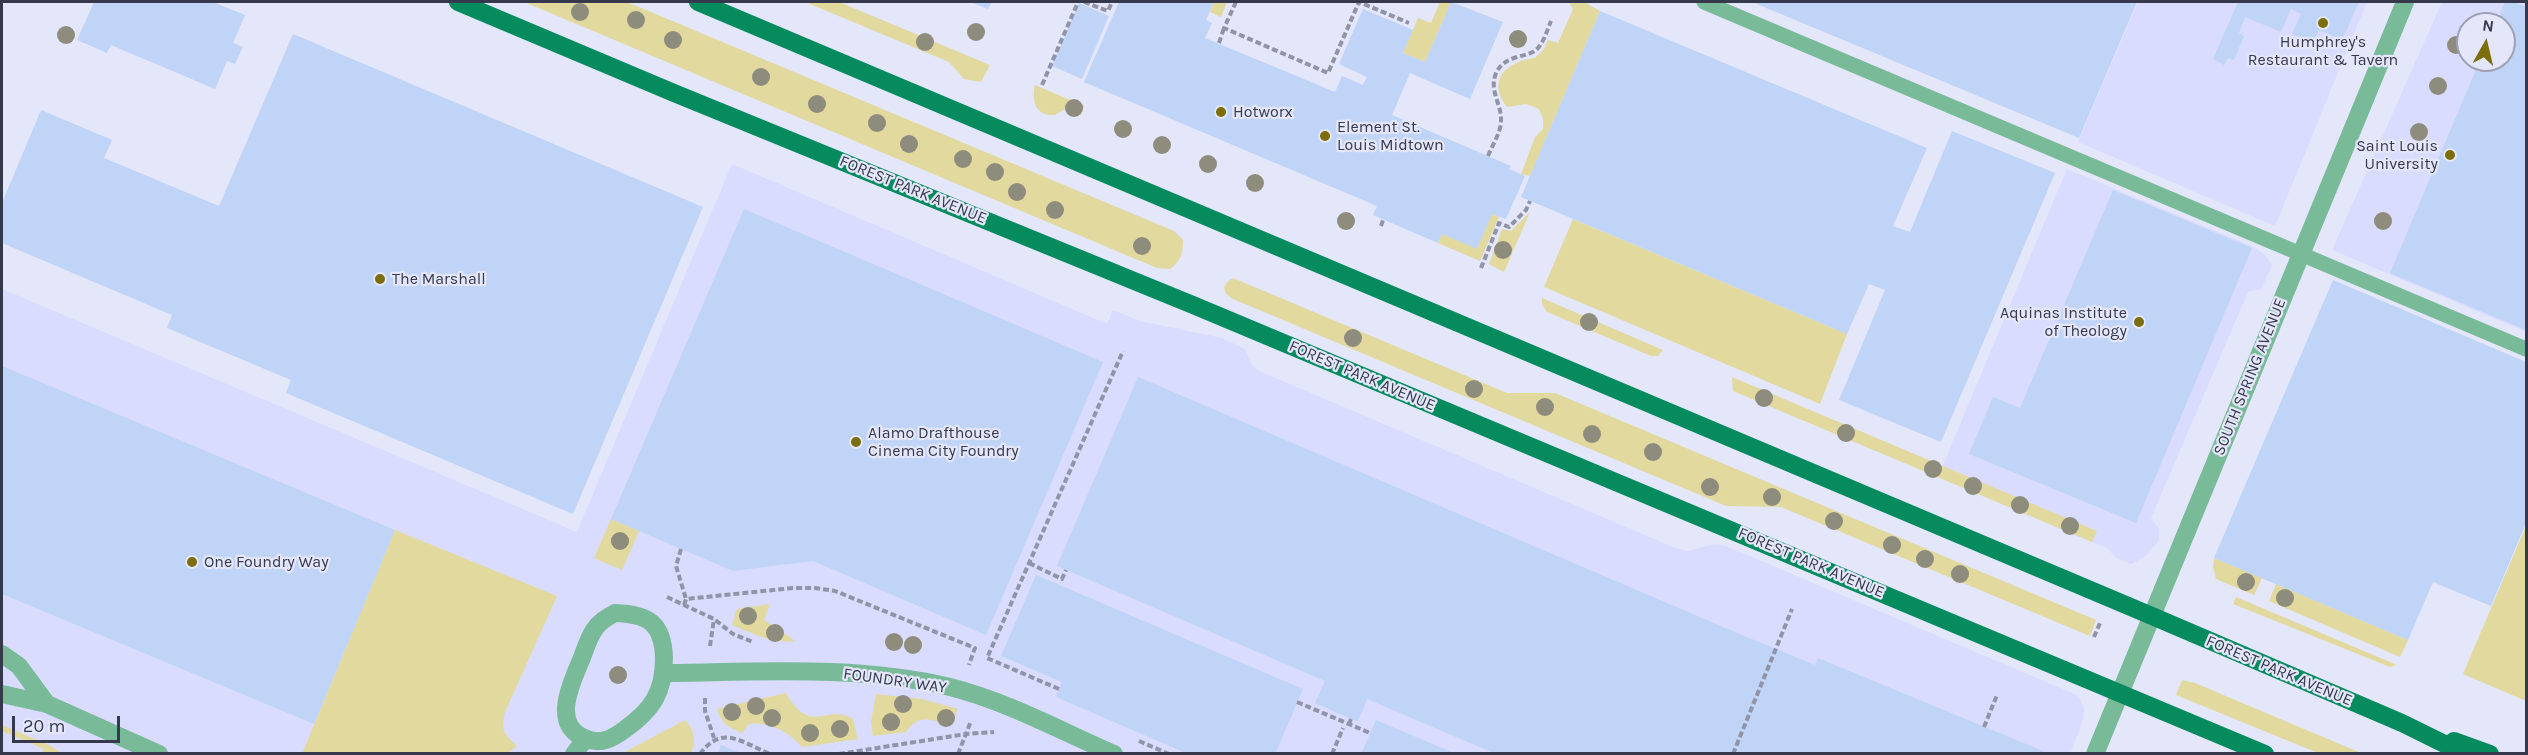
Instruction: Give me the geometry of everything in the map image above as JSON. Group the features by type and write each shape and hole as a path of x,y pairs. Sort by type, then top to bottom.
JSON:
{"main road":[{"name":"FOREST PARK AVENUE","path":"458,2 674,93 1215,314 2265,753"},
{"name":"FOREST PARK AVENUE","path":"699,2 2152,616 2402,723 2465,753"},
{"path":"2402,723 2490,753"}],"street":[{"name":"SOUTH SPRING AVENUE","path":"2095,753 2405,2"},
{"path":"615,613 645,618 657,628 663,640 664,673 653,703 643,716 612,739 579,746 574,731 566,719 566,704 568,691 594,630 603,619 615,613"},
{"path":"2,654 19,666 47,704"},
{"name":"FOUNDRY WAY","path":"664,673 833,673 908,679 981,697 1114,753"},
{"path":"2,693 47,704 159,753"}],"lane":[{"path":"1704,2 2526,349"}],"path":[{"path":"1042,85 1078,2"},
{"path":"1084,2 1108,11 1112,2"},
{"path":"1219,43 1236,2"},
{"path":"1224,28 1328,73 1359,2 1409,23"},
{"path":"1488,156 1501,123 1500,108 1493,90 1495,74 1502,65 1513,58 1534,52 1540,45 1551,21"},
{"path":"1481,268 1499,223 1509,227 1526,210 1530,201"},
{"path":"1381,226 1383,220"},
{"path":"1059,689 987,658 1123,351"},
{"path":"681,549 676,566 686,599 684,605"},
{"path":"1029,563 1062,579 1066,570"},
{"path":"686,599 793,588 835,591 975,648 967,670"},
{"path":"1733,753 1792,609"},
{"path":"2094,637 2100,622"},
{"path":"1984,727 1997,695"},
{"path":"958,753 981,697"},
{"path":"1297,702 1370,733"},
{"path":"1348,724 1351,718"},
{"path":"1332,753 1343,728"},
{"path":"839,753 966,734 1001,732"},
{"path":"700,753 714,738 727,736 770,753"}],"shaded area":[{"path":"524,2 627,2 1174,231 1183,240 1181,256 1170,269 1157,268"},
{"path":"805,2 839,2 990,65 981,82 964,79 949,62"},
{"path":"1214,2 1227,2 1221,17 1210,12"},
{"path":"1440,2 1451,2 1425,62 1403,53 1418,18 1431,23"},
{"path":"1569,2 1584,2 1600,11 1530,176 1521,174 1535,137 1543,129 1543,119 1539,109 1526,104 1507,107 1501,97 1499,80 1508,68 1516,63 1535,58 1544,49 1548,40 1558,43 1573,9"},
{"path":"2138,2 2367,2 2275,226 2078,142"},
{"name":"Saint Louis University","path":"2442,2 2526,2 2526,332 2332,250"},
{"path":"1035,85 1084,106 1081,115 1065,109 1055,115 1043,113 1036,107"},
{"path":"732,164 1107,324 1113,310 1140,321 1222,338 1245,349 1251,364 1259,371 1673,547 1687,551 1715,544 1726,546 2072,693 2079,697 2084,709 2083,720 2070,754 2,753 2,289 577,532"},
{"name":"Aquinas Institute of Theology","path":"2067,169 2254,247 2265,255 2272,265 2261,289 2248,292 2151,518 2159,529 2159,540 2146,556 2131,564 2116,558 2107,548 1938,477"},
{"path":"1530,212 1504,272 1489,264 1502,229 1511,231"},
{"path":"1492,214 1499,217 1480,261 1438,243 1442,234 1477,248"},
{"path":"1573,219 1847,334 1820,404 1544,287"},
{"path":"1233,278 1507,393 1555,393 2096,620 2090,636 1781,507 1726,506 1233,299 1226,294 1224,287"},
{"path":"1542,298 1663,350 1658,356 1651,356 1547,312 1542,304"},
{"path":"1732,377 2097,531 2092,542 1733,391"},
{"path":"611,519 639,531 622,570 594,558"},
{"path":"2526,526 2526,701 2463,674"},
{"path":"395,530 557,596 505,712 504,731 517,746 508,753 302,754"},
{"path":"2214,558 2262,578 2254,595 2216,579"},
{"path":"2276,584 2408,640 2400,657 2269,601"},
{"path":"2236,597 2397,665 2390,667 2233,604"},
{"path":"770,604 764,620 795,641 771,639 732,625 737,609"},
{"path":"2182,680 2195,683 2361,753 2318,753 2176,695"},
{"path":"786,693 803,713 811,716 835,714 853,719 858,739 802,747 785,732 764,724 749,724 742,733 737,731 723,722 717,709"},
{"path":"876,694 922,699 958,709 951,723 945,725 929,719 914,723 906,732 873,736 871,722"},
{"path":"685,720 694,736 691,753 623,753"},
{"path":"2,725 47,744 62,753 42,753 44,749 2,731"}],"building":[{"path":"94,2 213,2 245,15 233,43 243,47 235,64 227,61 215,89 111,45 107,53 77,40"},
{"path":"970,2 992,2 988,9"},
{"name":"Element St. Louis Midtown","path":"1119,2 1214,2 1206,20 1212,23 1205,38 1335,92 1342,76 1363,85 1367,77 1339,64 1363,9 1413,30 1403,53 1425,62 1451,2 1503,22 1470,99 1410,73 1392,115 1511,166 1509,169 1525,176 1506,219 1492,214 1477,249 1442,234 1438,243 1373,215 1377,206 1084,82"},
{"path":"1752,2 2137,2 2079,138"},
{"name":"Humphrey's Restaurant & Tavern","path":"2238,2 2359,2 2342,40 2319,30 2313,44 2292,34 2301,14 2291,9 2281,32 2245,17 2239,33 2244,36 2234,60 2228,58 2224,65 2213,59"},
{"path":"2505,2 2513,2 2526,7 2526,330 2390,273 2475,72 2516,72 2516,12 2501,12"},
{"path":"1079,3 1109,16 1082,79 1052,66"},
{"path":"1600,11 1927,148 1893,226 1910,232 1952,131 2055,173 1941,442 1839,400 1885,290 1869,284 1847,334 1521,197"},
{"name":"The Marshall","path":"293,34 703,207 573,514 286,393 291,380 167,328 172,315 2,243 2,203 41,110 112,140 104,158 219,206"},
{"name":"Aquinas Institute of Theology","path":"2113,190 2252,248 2136,523 1969,454 1993,397 2020,408"},
{"name":"Alamo Drafthouse Cinema City Foundry","path":"744,209 1103,362 986,635 813,561 733,571 611,519"},
{"path":"2333,280 2526,362 2526,523 2491,606 2433,582 2408,640 2214,558"},
{"name":"One Foundry Way","path":"2,366 395,530 314,724 2,594"},
{"path":"1138,377 1742,635 1815,665 1818,658 2043,751 2042,754 1496,754 1367,699 1358,721 1351,719 1315,703 1325,681 1057,566"},
{"path":"1036,575 1303,689 1275,754 1188,754 1056,697 1062,682 1001,656"},
{"path":"1376,720 1454,753 1454,754 1361,754"},
{"path":"721,745 741,753 741,754 718,754"}],"place":[{"name":"Humphrey's Restaurant & Tavern","path":"2323,23"},
{"name":"Hotworx","path":"1221,112"},
{"name":"Element St. Louis Midtown","path":"1325,136"},
{"name":"Saint Louis University","path":"2450,155"},
{"name":"The Marshall","path":"380,279"},
{"name":"Aquinas Institute of Theology","path":"2139,322"},
{"name":"Alamo Drafthouse Cinema City Foundry","path":"856,442"},
{"name":"One Foundry Way","path":"192,562"}]}
